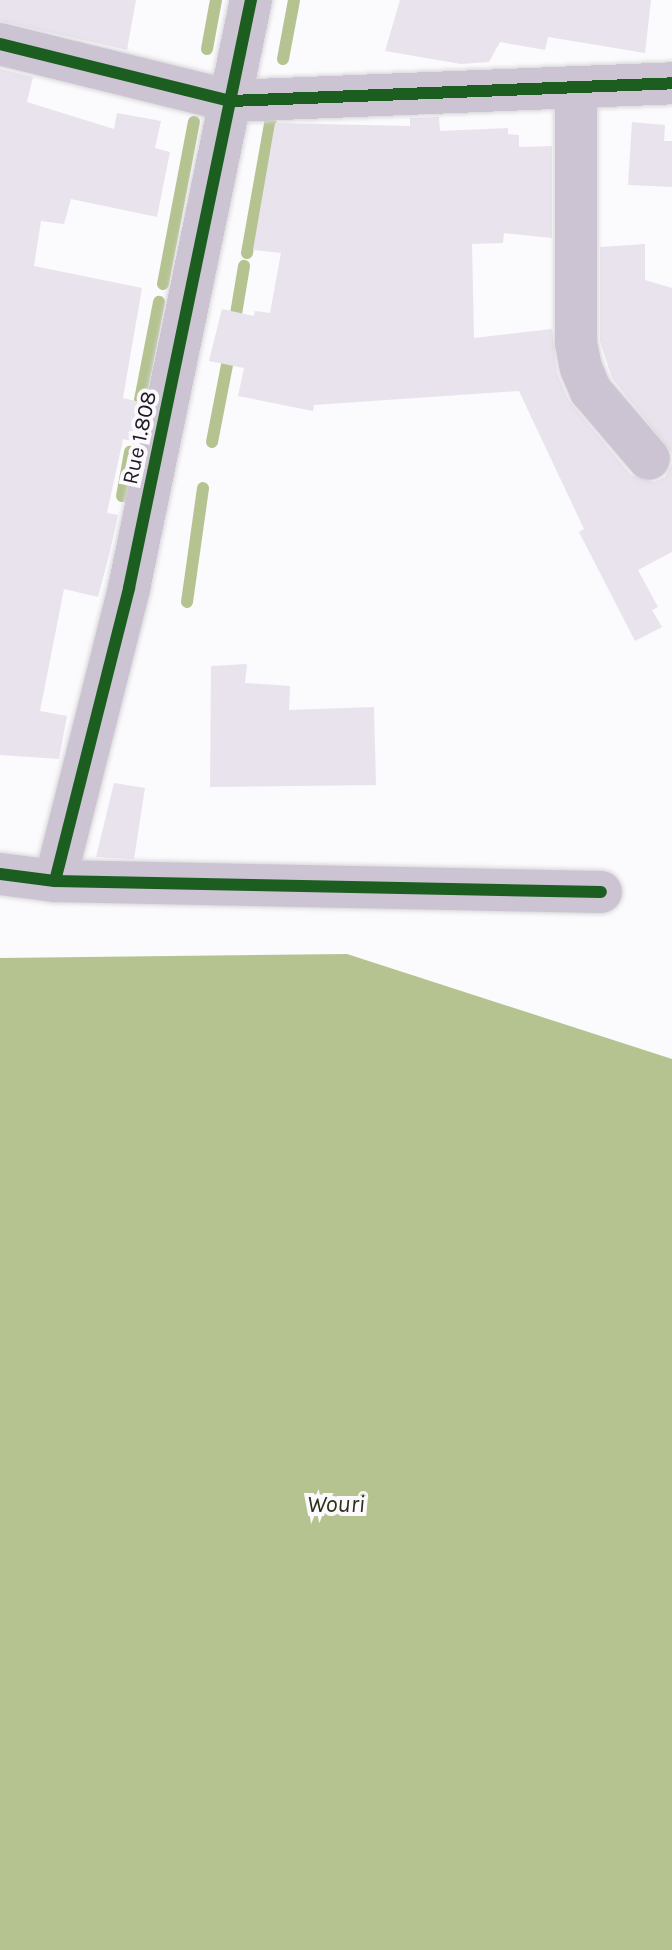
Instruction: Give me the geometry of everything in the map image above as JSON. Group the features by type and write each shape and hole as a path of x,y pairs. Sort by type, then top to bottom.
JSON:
{"street":[{"name":"Rue 1.808","path":"55,881 129,588 251,0"},
{"path":"0,44 231,101 672,83"},
{"path":"576,87 581,368 591,391 649,459"},
{"path":"0,874 55,881 601,892"}],"water":[{"name":"Wouri","path":"347,954 672,1059 672,1950 0,1950 0,958"}],"building":[{"path":"0,0 136,0 127,50 0,21"},
{"path":"400,0 651,0 645,53 548,37 545,50 500,42 489,62 461,64 385,51"},
{"path":"0,69 33,77 27,102 114,129 117,113 161,121 155,148 170,152 157,217 71,199 64,224 41,221 34,266 142,288 123,398 140,402 131,441 123,439 107,513 118,515 110,551 98,597 64,589 40,711 67,716 59,759 0,755"},
{"path":"439,117 440,131 508,128 508,134 519,135 519,147 552,146 552,238 504,233 503,243 472,244 474,338 552,329 557,373 569,401 631,475 654,482 665,477 672,464 672,552 638,570 658,607 652,610 662,627 635,641 579,532 584,529 519,391 314,405 313,411 238,396 244,368 209,361 222,309 254,316 255,311 270,313 281,253 253,250 275,123 410,126 410,118"},
{"path":"632,122 665,125 664,141 672,141 672,187 628,185"},
{"path":"645,244 645,280 672,288 672,453 612,378 600,341 600,247"},
{"path":"247,664 245,683 290,686 289,710 374,707 376,785 210,787 211,666"},
{"path":"114,783 145,788 134,859 96,857"}],"waterway":[{"path":"207,49 216,0"},
{"path":"283,59 294,0"},
{"path":"247,253 272,113"},
{"path":"163,284 194,122"},
{"path":"234,326 244,266"},
{"path":"140,400 159,302"},
{"path":"212,442 230,349"},
{"path":"122,496 130,452"},
{"path":"187,602 203,488"}],"cycle path":[{"path":"55,881 129,588 251,0"},
{"path":"0,44 231,101 672,83"},
{"path":"0,874 55,881 601,892"}]}
